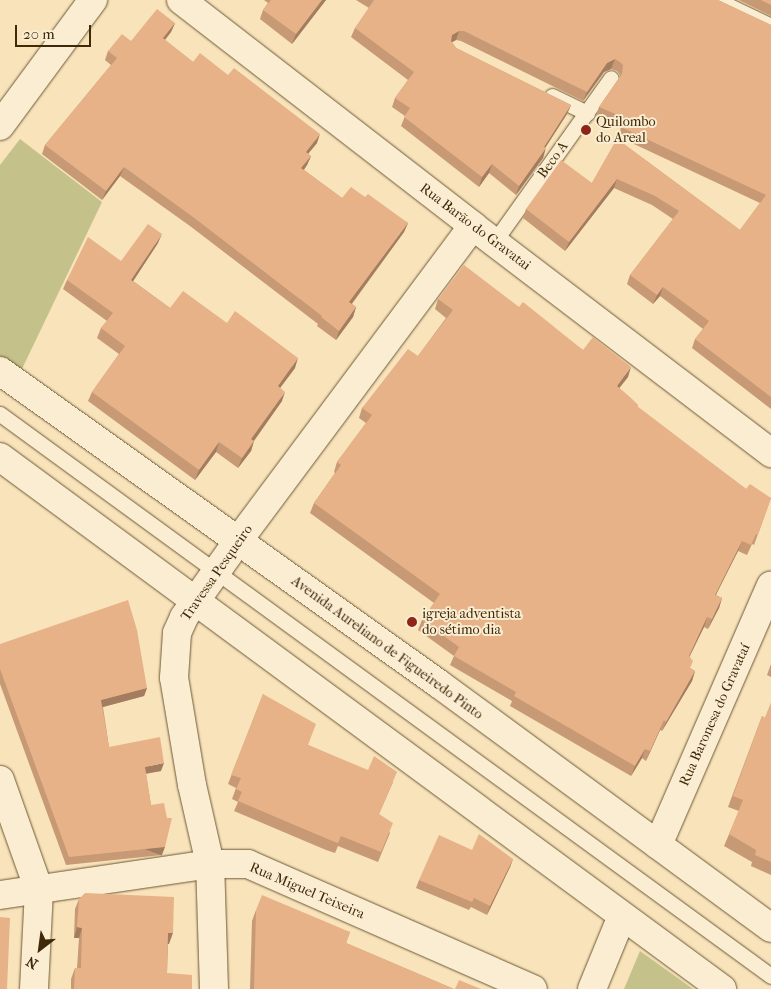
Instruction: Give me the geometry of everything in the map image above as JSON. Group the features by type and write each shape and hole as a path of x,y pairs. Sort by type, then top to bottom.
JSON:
{"street":[{"path":"0,126 93,0"},
{"name":"Rua Barão do Gravatai","path":"182,0 483,234 771,453"},
{"name":"Travessa Pesqueiro","path":"214,989 210,864 192,785 174,678 177,633 184,617 238,542 483,234"},
{"name":"Avenida Aureliano de Figueiredo Pinto","path":"0,371 771,928"},
{"path":"0,457 722,989"},
{"name":"Rua Baronesa do Gravataí","path":"658,845 771,586"},
{"path":"0,780 39,890 34,989"},
{"name":"Rua Miguel Teixeira","path":"0,895 210,864 248,864 533,989"},
{"path":"592,989 622,916"}],"lane":[{"path":"717,0 771,26"},
{"name":"Beco A","path":"483,234 587,113 611,78"},
{"path":"535,88 587,113"},
{"path":"0,414 218,571 771,976"}],"shaded area":[{"path":"20,139 102,202 20,373 0,358 0,165"},
{"path":"640,951 693,989 624,989"}],"building":[{"path":"271,0 322,0 296,34 263,10"},
{"name":"Quilombo do Areal","path":"374,0 718,0 771,25 771,397 695,339 709,321 663,287 657,295 630,275 679,211 655,196 617,179 569,242 526,209 561,160 592,183 617,139 740,230 766,195 623,128 626,123 623,122 625,118 599,107 622,74 623,65 615,59 607,63 587,92 464,31 459,31 452,35 451,41 456,48 571,105 544,147 546,148 519,186 492,164 482,177 404,117 410,108 395,98 414,72 355,28"},
{"path":"761,0 771,0 771,5"},
{"path":"157,9 175,23 163,38 193,62 200,53 228,75 234,68 320,134 306,152 311,156 301,168 342,198 351,187 365,197 368,194 408,223 349,302 356,307 339,331 193,217 124,167 106,191 45,145 117,58 108,51 122,34 131,41"},
{"path":"148,224 162,234 131,280 170,308 183,291 227,323 235,311 298,358 278,386 285,392 251,439 254,441 242,458 219,442 199,470 92,392 125,346 101,328 113,313 67,280 88,237 121,261"},
{"path":"464,265 519,307 523,302 583,350 593,337 631,367 617,386 637,406 746,489 750,484 771,498 758,535 756,534 751,545 742,541 715,595 722,598 712,619 707,617 689,656 693,661 690,668 695,671 666,722 664,720 650,751 645,749 635,766 514,696 516,692 454,656 459,647 422,620 440,594 314,503 341,465 337,462 372,415 362,408 408,349 418,356 453,310 438,299"},
{"path":"128,600 137,630 147,688 101,700 109,747 160,737 164,763 145,767 151,805 164,803 167,818 172,818 165,847 69,857 0,669 0,644"},
{"path":"263,694 316,724 308,745 368,770 374,756 397,772 379,814 393,823 381,852 341,836 338,843 238,801 242,792 236,789 241,778 231,775"},
{"path":"771,703 771,862 755,855 756,850 729,834 743,800 733,796 762,716 765,718"},
{"path":"479,834 513,859 490,906 474,898 472,902 419,880 439,835 472,850"},
{"path":"85,893 174,897 173,933 168,933 167,973 192,975 192,989 74,989 75,968 81,968 82,928 77,927 79,899"},
{"path":"262,895 350,932 346,943 454,989 254,989 256,910"},
{"path":"0,917 10,918 7,989 0,989"},
{"path":"459,980 481,989 455,989"}],"place":[{"name":"Quilombo do Areal","path":"586,130"},
{"name":"igreja adventista do sétimo dia","path":"412,622"}]}
